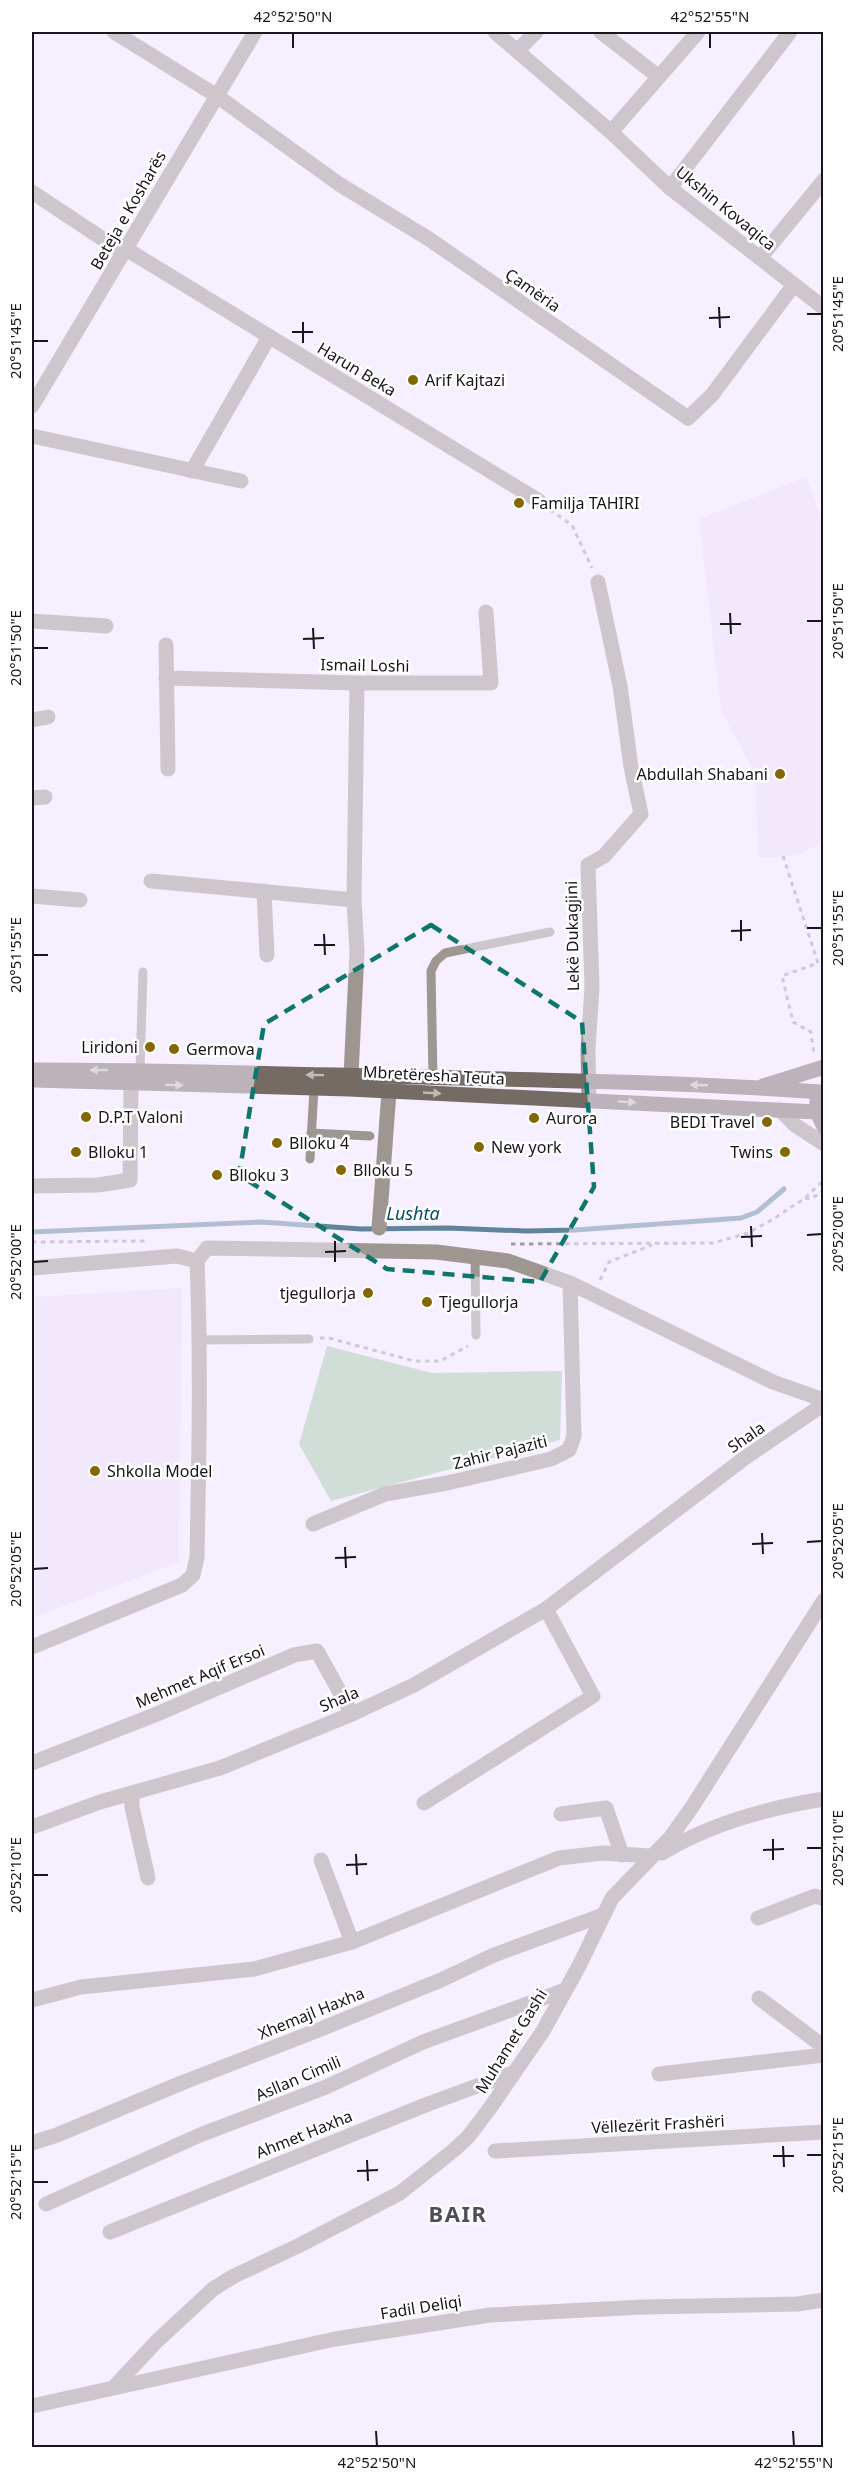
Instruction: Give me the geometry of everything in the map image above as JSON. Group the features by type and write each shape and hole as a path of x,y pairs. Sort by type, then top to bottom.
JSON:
{"main road":[{"path":"757,1088 819,1064"},
{"name":"Mbretëresha Teuta","path":"32,1070 140,1070 822,1090"},
{"name":"Mbretëresha Teuta","path":"32,1080 389,1091 817,1112"},
{"path":"822,1090 817,1112 824,1127"}],"street":[{"path":"114,32 217,96"},
{"name":"Beteja e Kosharës","path":"32,406 255,32"},
{"name":"Ukshin Kovaqica","path":"495,32 610,132 670,188 824,308"},
{"path":"517,51 536,32"},
{"path":"601,32 658,77"},
{"path":"610,132 698,32"},
{"path":"670,188 790,32"},
{"name":"Çamëria","path":"217,96 339,184 429,239 688,418 712,395 794,286"},
{"path":"760,258 824,180"},
{"name":"Harun Beka","path":"32,192 39,204 125,251 539,501"},
{"path":"192,471 269,337"},
{"path":"32,436 241,481"},
{"name":"Lekë Dukagjini","path":"589,1101 592,987 588,866 604,856 641,814 631,767 620,686 598,582"},
{"name":"Ismail Loshi","path":"166,678 357,683 491,683 486,612"},
{"path":"32,621 106,626"},
{"path":"166,645 168,769"},
{"path":"351,1076 357,952 354,900 357,683"},
{"path":"32,720 48,717"},
{"path":"151,881 354,900"},
{"path":"264,891 267,955"},
{"path":"32,896 80,900"},
{"path":"32,1186 98,1185 130,1180 130,1084"},
{"path":"380,1228 389,1091"},
{"path":"780,1110 795,1125 824,1144"},
{"path":"32,1647 182,1585 193,1575 196,1557 200,1340 197,1261 207,1248 436,1252 508,1261 570,1283 773,1382 824,1402"},
{"path":"32,1268 177,1256 197,1261"},
{"name":"Zahir Pajaziti","path":"313,1524 385,1494 551,1460 569,1450 573,1436 570,1283"},
{"name":"Shala","path":"32,1827 100,1802 220,1768 352,1714 414,1685 546,1608 824,1402"},
{"name":"Muhamet Gashi","path":"114,2387 156,2342 213,2289 234,2276 300,2245 389,2198 436,2164 468,2137 543,2031 579,1966 612,1898 646,1860 670,1838 824,1600"},
{"path":"424,1803 593,1696 546,1608"},
{"name":"Mehmet Aqif Ersoi","path":"32,1763 157,1714 294,1655 317,1651 352,1714"},
{"path":"132,1793 132,1807 148,1878"},
{"path":"32,2000 81,1987 254,1969 352,1942 559,1858 603,1853 646,1860 690,1836 755,1813 824,1799"},
{"path":"561,1814 606,1808 622,1855"},
{"path":"321,1860 352,1942"},
{"path":"758,1918 815,1896 824,1899"},
{"name":"Xhemajl Haxha","path":"32,2142 57,2135 316,2031 441,1980 494,1955 603,1915"},
{"name":"Asllan Cimili","path":"46,2204 200,2136 326,2087 423,2042 565,1990"},
{"path":"759,1998 824,2047"},
{"path":"659,2074 824,2055"},
{"name":"Ahmet Haxha","path":"110,2232 428,2104 513,2073"},
{"name":"Vëllezërit Frashëri","path":"495,2151 824,2132"},
{"name":"Fadil Deliqi","path":"32,2406 335,2339 490,2315 644,2307 797,2304 824,2300"}],"lane":[{"path":"433,1078 431,971 436,961 446,953 550,932"},
{"path":"140,1070 143,972"},
{"path":"310,1159 314,1088"},
{"path":"311,1132 370,1136"},
{"path":"475,1257 476,1335"},
{"path":"200,1340 309,1339"}],"path":[{"path":"539,501 572,525 598,582"},
{"path":"783,856 818,963 782,976 793,1022 811,1032 819,1064"},
{"path":"510,1244 713,1243 748,1233 805,1198 824,1180"},
{"path":"805,1198 811,1199 824,1190"},
{"path":"32,1242 148,1241"},
{"path":"600,1281 609,1262 653,1244"},
{"path":"309,1339 329,1338 414,1361 440,1361 470,1345 476,1335"}],"highlighted area":[{"path":"431,925 582,1022 594,1187 540,1282 387,1269 239,1175 264,1024"}],"shaded area":[{"path":"806,477 823,524 823,843 797,855 758,858 755,774 721,710 699,519"},
{"path":"182,1288 179,1562 32,1618 32,1297"}],"green space":[{"path":"327,1346 432,1373 562,1371 560,1440 331,1501 299,1444"}],"waterway":[{"name":"Lushta","path":"32,1232 261,1222 361,1229 575,1230 741,1218 757,1212 784,1189"}],"place":[{"name":"Arif Kajtazi","path":"413,380"},
{"name":"Familja TAHIRI","path":"519,503"},
{"name":"Abdullah Shabani","path":"780,774"},
{"name":"Liridoni","path":"150,1047"},
{"name":"Germova","path":"174,1049"},
{"name":"D.P.T Valoni","path":"86,1117"},
{"name":"Aurora","path":"534,1118"},
{"name":"BEDI Travel","path":"767,1122"},
{"name":"Blloku 4","path":"277,1143"},
{"name":"New york","path":"479,1147"},
{"name":"Blloku 1","path":"76,1152"},
{"name":"Twins","path":"785,1152"},
{"name":"Blloku 5","path":"341,1170"},
{"name":"Blloku 3","path":"217,1175"},
{"name":"tjegullorja","path":"368,1293"},
{"name":"Tjegullorja","path":"427,1302"},
{"name":"Shkolla Model","path":"95,1471"}],"district":[{"name":"BAIR","path":"458,2214"}]}
